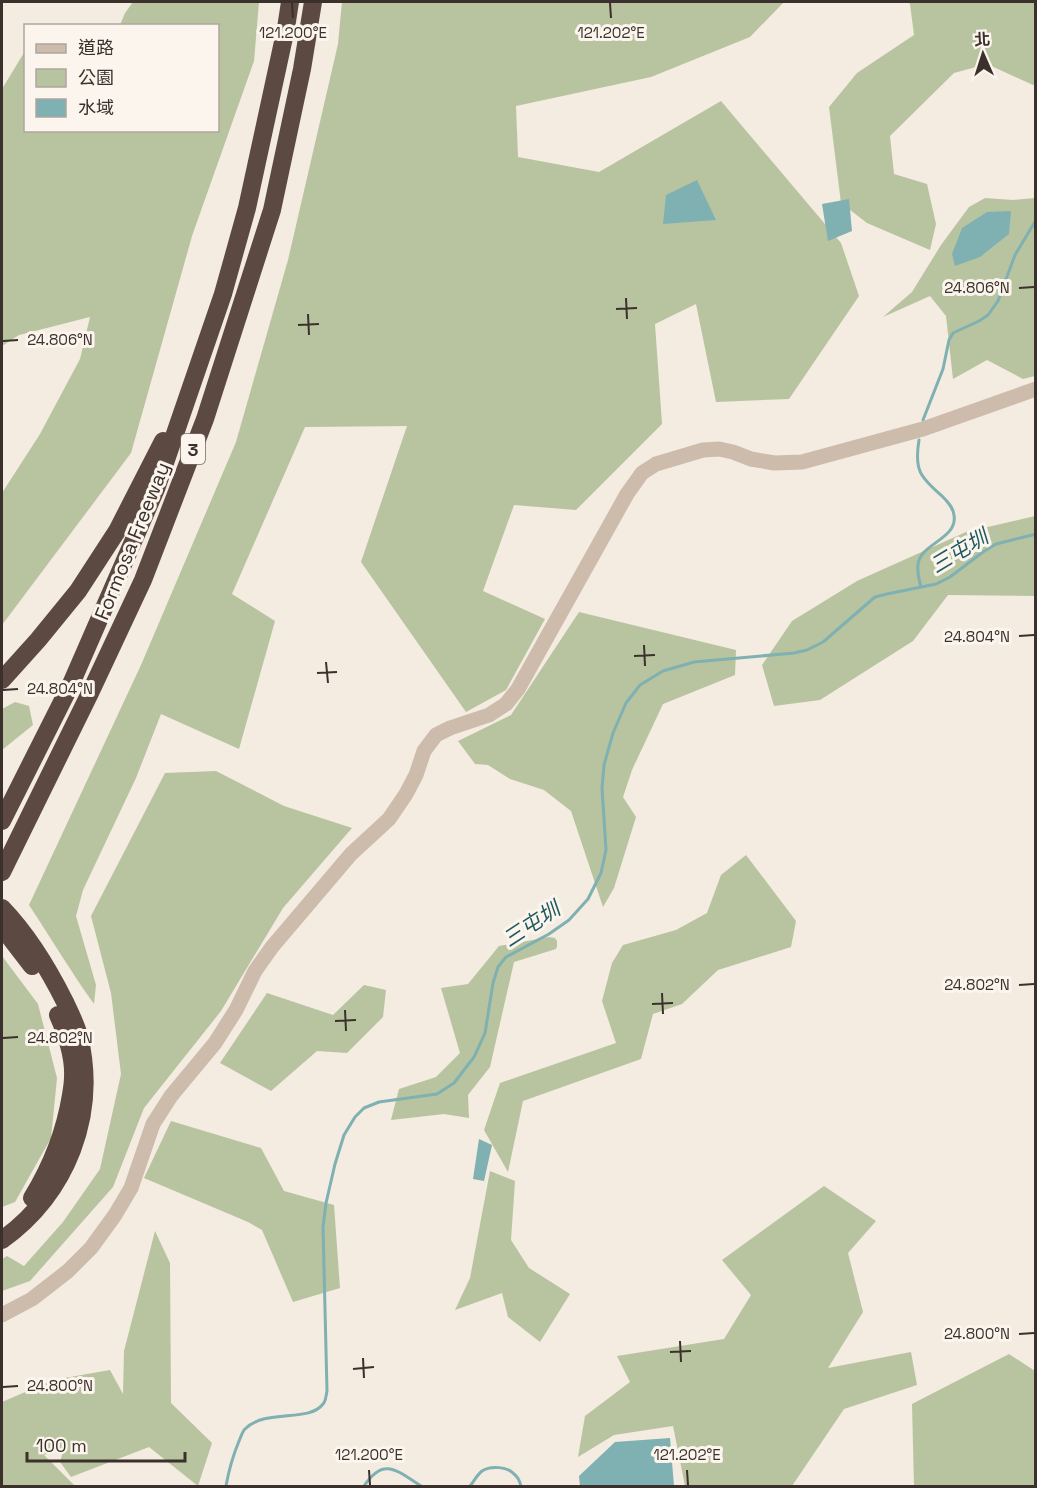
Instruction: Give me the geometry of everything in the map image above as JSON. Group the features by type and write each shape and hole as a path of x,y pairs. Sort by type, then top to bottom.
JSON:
{"highway":[{"name":"Formosa Freeway","path":"2,821 71,684 142,522 193,384 224,294 247,208 290,2"},
{"name":"Formosa Freeway","path":"2,872 143,580 205,419 272,210 302,69 313,2"},
{"path":"2,680 78,591 117,531 193,384"},
{"path":"2,908 15,922 34,958 65,1031 74,1076 69,1110 48,1170 32,1197 19,1213 2,1225"},
{"path":"2,927 53,977 79,1034 86,1079 83,1116 77,1139 62,1173 38,1208 2,1240"}],"street":[{"path":"2,1315 32,1299 68,1271 91,1248 131,1188 153,1124 171,1096 220,1035 236,1010 255,971 272,947 351,854 389,819 416,775 424,751 436,735 489,715 506,704 518,689 627,494 642,473 656,464 703,450 719,449 774,464 802,462 923,429 1035,388"}],"green space":[{"path":"133,2 259,2 254,61 192,236 131,453 2,625 2,493 40,434 80,359 90,317 19,335 2,346 2,89 24,53 24,132 219,132 219,24 120,24"},
{"path":"342,2 784,2 750,37 651,77 516,106 518,157 599,172 721,101 841,243 859,296 789,399 716,402 696,304 655,324 662,424 576,510 514,505 483,591 545,619 506,690 466,712 361,562 407,426 305,427 232,594 275,621 239,749 161,714 136,778 83,890 76,916 96,985 94,1004 29,905 141,665 236,442 288,260 338,44"},
{"path":"908,2 1035,2 1035,84 987,64 954,73 890,136 894,174 927,184 936,224 930,250 867,223 841,203 829,107 857,73 914,35"},
{"path":"985,198 1013,200 1035,198 1035,376 1023,379 987,360 953,379 946,316 930,296 883,317 912,292 941,245 969,207"},
{"path":"1035,516 1035,596 948,595 913,641 820,700 774,706 762,665 792,621 857,581 966,532"},
{"path":"579,612 736,650 735,675 663,704 632,770 623,797 636,817 614,888 603,907 571,811 544,790 510,779 488,765 475,764 458,741 511,715"},
{"path":"15,702 29,706 33,725 2,750 2,709"},
{"path":"216,771 284,806 352,828 283,908 221,1011 144,1108 113,1187 30,1281 2,1291 2,1259 7,1256 24,1266 63,1222 100,1169 121,1074 111,993 91,916 165,773"},
{"path":"746,855 796,921 791,947 718,970 682,1004 653,1014 641,1059 523,1101 508,1172 484,1130 500,1083 616,1043 602,1001 612,963 623,945 676,930 707,913 721,875"},
{"path":"549,937 557,941 556,949 514,962 490,1067 468,1095 469,1118 444,1114 391,1120 399,1089 436,1077 460,1053 441,988 468,984 499,946"},
{"path":"2,956 38,1004 57,1078 51,1138 15,1202 2,1207"},
{"path":"364,985 386,990 383,1017 347,1053 317,1051 271,1091 220,1063 267,993 333,1015"},
{"path":"171,1121 261,1148 284,1191 334,1205 340,1288 293,1302 262,1230 144,1178"},
{"path":"490,1171 515,1181 511,1240 529,1268 570,1294 540,1342 508,1317 502,1293 455,1310 470,1278"},
{"path":"824,1186 876,1221 848,1253 863,1312 828,1368 911,1352 917,1385 844,1409 792,1486 685,1486 673,1426 614,1435 578,1457 585,1416 630,1382 617,1356 724,1339 751,1295 722,1260"},
{"path":"155,1231 170,1263 171,1403 212,1443 198,1486 149,1447 71,1477 60,1462 64,1448 44,1455 75,1486 2,1486 2,1402 53,1380 110,1370 123,1394 124,1351"},
{"path":"1009,1354 1035,1371 1035,1486 914,1486 912,1404"}],"water":[{"path":"697,180 716,220 663,224 666,195"},
{"path":"849,199 852,231 828,241 822,204"},
{"path":"1011,211 1009,234 980,257 955,266 952,254 962,228 987,212"},
{"path":"479,1139 492,1145 484,1181 473,1179"},
{"path":"670,1438 674,1486 580,1486 579,1476 615,1442"}],"waterway":[{"path":"923,420 943,369 949,340 953,333 988,315 998,301 1015,255 1036,220"},
{"path":"919,440 917,459 920,472 948,502 954,515 954,523 950,530 921,557 918,564 921,587"},
{"name":"三屯圳","path":"226,1486 233,1458 245,1429 264,1419 308,1413 316,1410 325,1400 327,1391 323,1227 326,1203 344,1135 355,1117 364,1108 379,1102 437,1094 454,1083 474,1057 485,1033 493,983 498,967 506,957 549,934 569,920 588,899 601,873 606,850 602,788 604,765 613,733 626,703 640,685 663,671 694,662 807,650 823,642 875,597 936,584 950,577 996,544 1036,534"},
{"name":"三屯圳","path":"470,1486 482,1471 494,1467 504,1468 511,1472 518,1478 521,1486"},
{"name":"三屯圳","path":"364,1486 378,1471 384,1469 398,1471 421,1486"}]}
